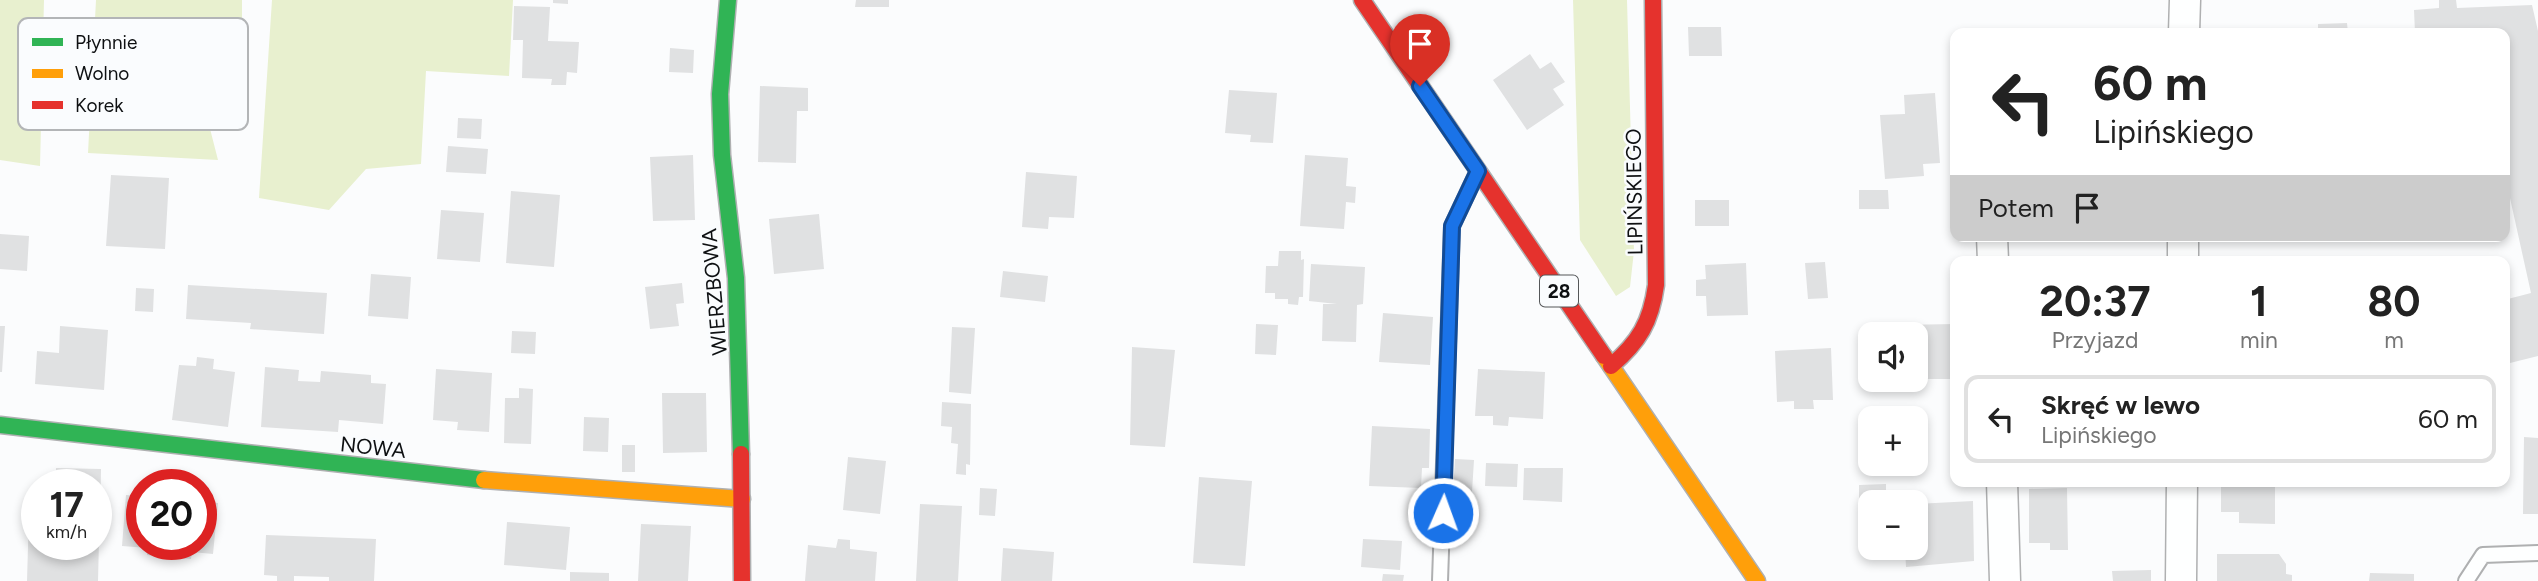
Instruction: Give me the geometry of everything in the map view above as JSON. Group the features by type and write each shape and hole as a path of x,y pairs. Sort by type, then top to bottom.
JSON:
{"street":[{"name":"WIERZBOWA","path":"728,0 720,94 721,143 736,278 741,377 741,581"},
{"name":"28","path":"1362,0 1757,581"},
{"name":"LIPIŃSKIEGO","path":"1611,366 1642,338 1653,315 1656,285 1653,0"},
{"path":"2184,28 2185,0"},
{"name":"NOWA","path":"0,425 510,483 742,499"},
{"path":"2002,487 2005,581"},
{"path":"2181,581 2182,487"}],"lane":[{"path":"1440,581 1452,226 1478,171"},
{"path":"2466,581 2483,555 2538,553"}],"green space":[{"path":"0,0 44,0 44,18 18,18 18,130 41,130 40,166 0,160"},
{"path":"96,0 242,0 242,18 95,18"},
{"path":"272,0 513,0 509,76 426,71 421,164 366,169 329,210 259,198"},
{"path":"1573,0 1627,0 1634,251 1630,287 1616,296 1580,240"},
{"path":"89,130 210,130 218,160 88,153"}],"building":[{"path":"553,0 568,0 568,4 553,3"},
{"path":"856,0 889,0 889,7 855,7"},
{"path":"2439,0 2456,0 2457,8 2532,5 2538,31 2538,356 2510,363 2510,298 2531,293 2510,198 2510,28 2415,28 2414,10 2439,8"},
{"path":"514,6 550,7 548,41 579,42 577,73 567,72 566,85 551,85 552,79 522,78 523,40 513,40"},
{"path":"2347,23 2348,28 2318,28 2318,24"},
{"path":"1688,27 1721,27 1722,56 1689,56"},
{"path":"670,48 694,50 693,73 669,72"},
{"path":"1530,54 1540,69 1551,62 1565,82 1553,89 1564,105 1527,130 1493,80"},
{"path":"760,86 808,88 808,111 797,111 796,163 758,162"},
{"path":"1229,90 1277,93 1273,143 1250,142 1251,135 1225,133"},
{"path":"1935,93 1940,163 1923,164 1924,176 1885,179 1880,115 1905,114 1904,95"},
{"path":"458,118 482,119 481,139 457,138"},
{"path":"448,146 488,149 486,174 446,172"},
{"path":"693,155 695,220 653,221 650,157"},
{"path":"1305,155 1348,158 1346,186 1356,187 1355,203 1346,202 1344,229 1300,226"},
{"path":"1026,172 1077,176 1074,218 1049,217 1048,229 1022,227"},
{"path":"111,175 169,178 165,249 106,246"},
{"path":"1859,190 1888,190 1889,209 1859,209"},
{"path":"511,191 560,195 554,267 506,263"},
{"path":"1695,200 1729,200 1729,226 1695,226"},
{"path":"441,210 484,213 480,262 437,259"},
{"path":"819,214 824,269 774,274 769,219"},
{"path":"0,234 29,236 27,271 0,269"},
{"path":"1279,251 1301,251 1301,260 1304,259 1303,297 1299,297 1298,305 1288,304 1288,299 1275,299 1275,293 1265,293 1266,266 1278,266"},
{"path":"1825,262 1828,298 1808,299 1805,263"},
{"path":"1746,263 1748,315 1707,316 1706,296 1696,296 1696,280 1706,279 1705,265"},
{"path":"1311,264 1365,267 1363,304 1357,305 1356,342 1322,341 1323,304 1337,304 1309,301"},
{"path":"1003,271 1048,276 1045,302 1000,297"},
{"path":"371,274 411,277 408,319 368,316"},
{"path":"682,283 684,303 676,304 679,326 650,329 645,287"},
{"path":"188,285 327,293 324,334 250,329 251,323 186,319"},
{"path":"136,288 154,289 153,312 135,311"},
{"path":"1383,313 1433,317 1430,365 1379,362"},
{"path":"1256,324 1278,325 1276,355 1255,354"},
{"path":"1928,324 1950,324 1950,379 1928,379"},
{"path":"0,326 5,326 2,372 0,372"},
{"path":"60,326 108,330 104,390 35,384 37,351 59,353"},
{"path":"952,327 975,328 971,394 949,392"},
{"path":"512,331 536,332 535,354 511,353"},
{"path":"1132,347 1175,350 1165,447 1130,445"},
{"path":"1831,348 1833,400 1813,400 1814,409 1794,409 1794,401 1777,402 1775,351"},
{"path":"197,357 214,359 213,369 235,372 228,427 172,420 179,365 196,366"},
{"path":"265,367 299,370 298,381 320,382 321,371 371,375 371,383 386,384 383,424 339,420 338,432 261,427"},
{"path":"436,369 492,373 489,432 457,430 458,422 433,420"},
{"path":"1478,369 1545,372 1543,419 1509,417 1508,426 1493,425 1493,416 1475,416"},
{"path":"519,388 533,389 531,444 504,443 505,398 519,398"},
{"path":"662,393 706,393 707,452 663,453"},
{"path":"942,402 971,404 970,465 966,464 966,475 956,474 958,444 951,443 952,427 941,426"},
{"path":"584,417 609,418 608,452 583,451"},
{"path":"1372,426 1430,429 1429,468 1422,468 1421,488 1369,486"},
{"path":"2524,437 2538,438 2538,514 2523,514"},
{"path":"622,445 635,445 635,472 622,472"},
{"path":"848,457 886,461 880,514 843,510"},
{"path":"1455,459 1474,460 1472,492 1453,492"},
{"path":"1486,463 1518,464 1517,487 1485,486"},
{"path":"1524,468 1563,468 1562,502 1523,500"},
{"path":"1199,477 1252,481 1245,566 1193,563"},
{"path":"1886,484 1886,490 1859,490 1859,485"},
{"path":"2221,487 2275,487 2275,524 2239,523 2239,512 2221,512"},
{"path":"980,488 997,489 995,516 979,515"},
{"path":"2067,488 2068,550 2050,550 2050,543 2029,543 2029,489"},
{"path":"126,495 126,546 122,546"},
{"path":"1973,501 1974,561 1906,567 1906,560 1928,560 1928,503"},
{"path":"920,504 962,506 958,581 916,581"},
{"path":"507,522 570,527 566,570 504,565"},
{"path":"641,524 691,526 688,581 638,581"},
{"path":"266,535 376,539 374,581 329,581 329,577 294,576 294,581 277,581 277,576 264,575"},
{"path":"838,539 850,540 850,549 877,552 875,581 805,581 808,545 836,548"},
{"path":"1363,539 1402,541 1400,570 1361,567"},
{"path":"1003,548 1054,552 1052,581 1001,581"},
{"path":"2217,554 2279,554 2286,564 2286,574 2292,575 2292,581 2217,581"},
{"path":"28,560 99,560 98,581 27,581"},
{"path":"2151,570 2151,581 2113,581 2112,571"},
{"path":"570,572 609,573 609,581 570,581"},
{"path":"2370,573 2414,574 2414,581 2369,581"},
{"path":"1383,574 1404,575 1403,581 1382,581"}],"traffic: fast":[{"path":"728,0 720,94 722,155 736,278 741,454"},
{"path":"0,425 484,480"}],"traffic: slow":[{"path":"1604,356 1757,581"},
{"path":"484,480 742,499"}],"traffic: jam":[{"path":"1362,0 1604,356"},
{"path":"1611,366 1642,330 1651,310 1656,285 1653,0"},
{"path":"741,454 742,581"}],"route":[{"path":"1420,86 1478,171 1452,226 1443,513"}]}
